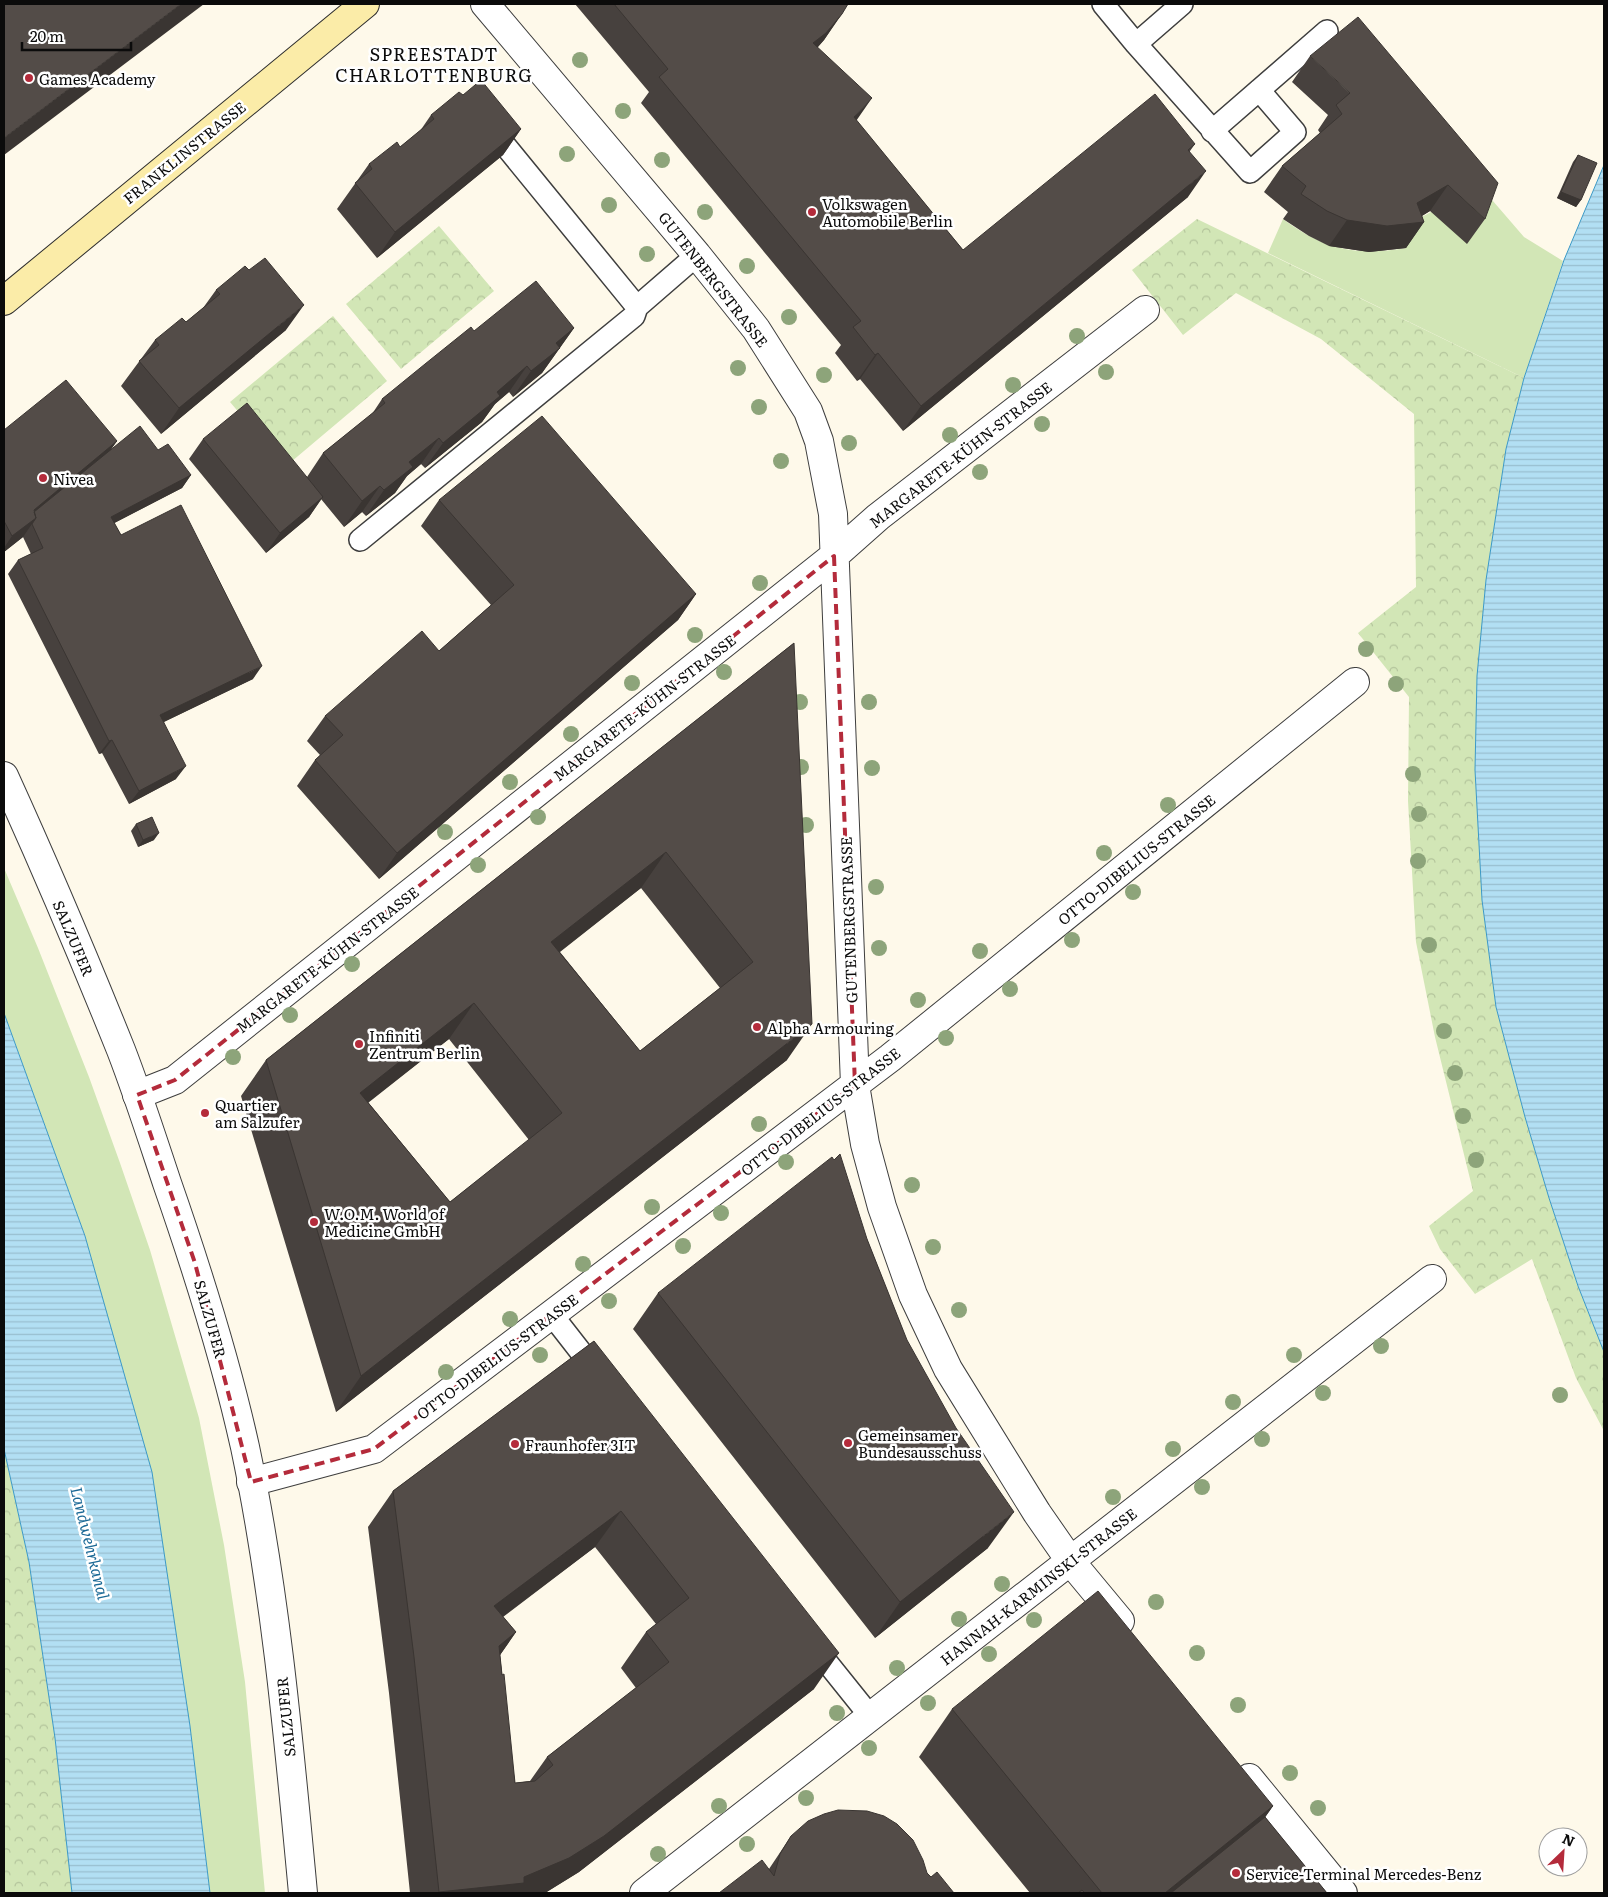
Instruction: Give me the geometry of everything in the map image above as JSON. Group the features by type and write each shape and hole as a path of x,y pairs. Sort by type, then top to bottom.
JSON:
{"main road":[{"name":"FRANKLINSTRASSE","path":"4,301 365,4"}],"street":[{"name":"GUTENBERGSTRASSE","path":"485,4 697,255 756,329 808,411 819,441 833,514 855,1085 865,1144 882,1207 913,1295 948,1369 1037,1514 1071,1562 1136,1641"},
{"name":"MARGARETE-KÜHN-STRASSE","path":"137,1095 175,1080 834,556 878,517 1145,310"},
{"name":"OTTO-DIBELIUS-STRASSE","path":"251,1482 374,1450 855,1085 1355,682"},
{"name":"SALZUFER","path":"4,776 38,850 137,1095 195,1263 228,1377 251,1482 274,1615 303,1893"},
{"name":"HANNAH-KARMINSKI-STRASSE","path":"644,1893 1432,1279"},
{"path":"1236,1762 1343,1893"}],"lane":[{"path":"1103,4 1212,131 1250,172 1295,132 1259,90"},
{"path":"1136,44 1182,4"},
{"path":"1212,131 1326,31"},
{"path":"480,114 637,307"},
{"path":"360,540 634,316 637,307 697,255"},
{"path":"552,1316 611,1390"},
{"path":"800,1630 870,1716"}],"highlighted area":[{"path":"834,556 855,1085 374,1449 251,1482 195,1263 137,1095 175,1080"}],"green space":[{"path":"1480,186 1524,237 1563,261 1524,378 1268,253 1283,219 1313,238 1341,248 1371,251 1406,248 1399,229"},
{"path":"1197,219 1524,378 1506,449 1486,580 1477,676 1475,770 1482,900 1496,1007 1525,1117 1578,1286 1604,1352 1604,1431 1576,1378 1532,1259 1475,1294 1440,1249 1429,1226 1473,1191 1435,1037 1416,942 1408,801 1409,697 1358,633 1416,587 1414,414 1321,339 1236,293 1183,335 1132,270"},
{"path":"439,226 494,291 401,369 346,304"},
{"path":"333,316 387,381 285,467 230,402"},
{"path":"4,868 89,1077 120,1163 150,1250 199,1418 224,1545 245,1682 265,1893 210,1893 190,1726 85,1236 4,1013"},
{"path":"4,1449 29,1562 55,1738 72,1893 4,1893"}],"water":[{"path":"1604,165 1604,1352 1578,1286 1549,1198 1496,1007 1482,900 1475,770 1477,676 1486,580 1506,449 1524,378 1564,260"},
{"name":"Landwehrkanal","path":"4,1013 85,1236 152,1472 190,1726 210,1893 72,1893 55,1738 29,1562 4,1449"}],"building":[{"path":"5,4 181,4 4,138"},
{"name":"Volkswagen Automobile Berlin","path":"614,4 848,4 826,33 813,43 872,98 854,117 963,250 1155,94 1195,144 1188,150 1206,171 921,406 878,353 875,355 853,327 861,321 659,77 668,69"},
{"path":"1358,17 1498,183 1485,219 1448,185 1417,203 1424,222 1387,226 1347,220 1327,211 1301,194 1306,186 1282,166 1342,114 1336,105 1350,93 1310,56"},
{"path":"481,80 521,129 395,232 355,183 372,169 369,164 397,142 400,147 434,119 431,115 459,92 463,95"},
{"path":"1578,155 1597,163 1581,200 1561,192"},
{"path":"265,258 304,305 179,408 139,361 159,345 155,340 182,318 186,322 220,294 216,290 245,266 249,270"},
{"path":"536,281 574,328 556,343 560,348 531,371 527,366 497,392 500,396 443,443 439,438 409,462 413,467 384,490 380,486 362,501 323,453 385,403 382,399 425,364 471,327 474,331"},
{"name":"Nivea","path":"66,380 117,441 34,510 36,518 12,536 4,521 4,430"},
{"path":"247,403 323,497 280,533 203,439"},
{"path":"542,416 696,594 397,853 315,760 343,735 325,716 422,631 439,651 514,585 439,500"},
{"path":"140,426 158,450 168,444 191,475 111,517 121,535 181,505 262,666 160,715 186,766 139,791 112,740 109,741 18,560 43,548 32,524 36,518 34,512"},
{"path":"794,643 812,1024 361,1376 266,1060","holes":["666,852 753,962 640,1051 551,942","474,1003 562,1113 450,1202 360,1093"]},
{"path":"152,817 159,833 143,840 136,824"},
{"path":"840,1154 867,1239 907,1340 956,1428 1014,1512 900,1602 658,1293 832,1157 834,1160"},
{"path":"594,1341 839,1653 604,1836 569,1858 524,1877 524,1883 439,1892 414,1657 393,1491","holes":["621,1511 689,1598 646,1632 669,1662 547,1757 553,1765 535,1781 515,1783 504,1674 502,1675 499,1646 516,1632 494,1606"]},
{"path":"1098,1591 1273,1806 1165,1893 1102,1893 952,1709"},
{"path":"838,1810 867,1811 884,1816 897,1824 913,1840 927,1873 931,1877 937,1872 954,1893 719,1893 762,1860 774,1876 780,1854 791,1836 808,1821"},
{"path":"1265,1817 1327,1893 1171,1893"}],"place":[{"name":"Games Academy","path":"29,78"},
{"name":"Volkswagen Automobile Berlin","path":"812,212"},
{"name":"Nivea","path":"43,478"},
{"name":"Alpha Armouring","path":"757,1027"},
{"name":"Infiniti Zentrum Berlin","path":"359,1044"},
{"name":"Quartier am Salzufer","path":"205,1113"},
{"name":"W.O.M. World of Medicine GmbH","path":"314,1222"},
{"name":"Gemeinsamer Bundesausschuss","path":"848,1443"},
{"name":"Fraunhofer 3IT","path":"515,1444"},
{"name":"Service-Terminal Mercedes-Benz","path":"1236,1873"}],"district":[{"name":"SPREESTADT CHARLOTTENBURG","path":"434,63"}]}
